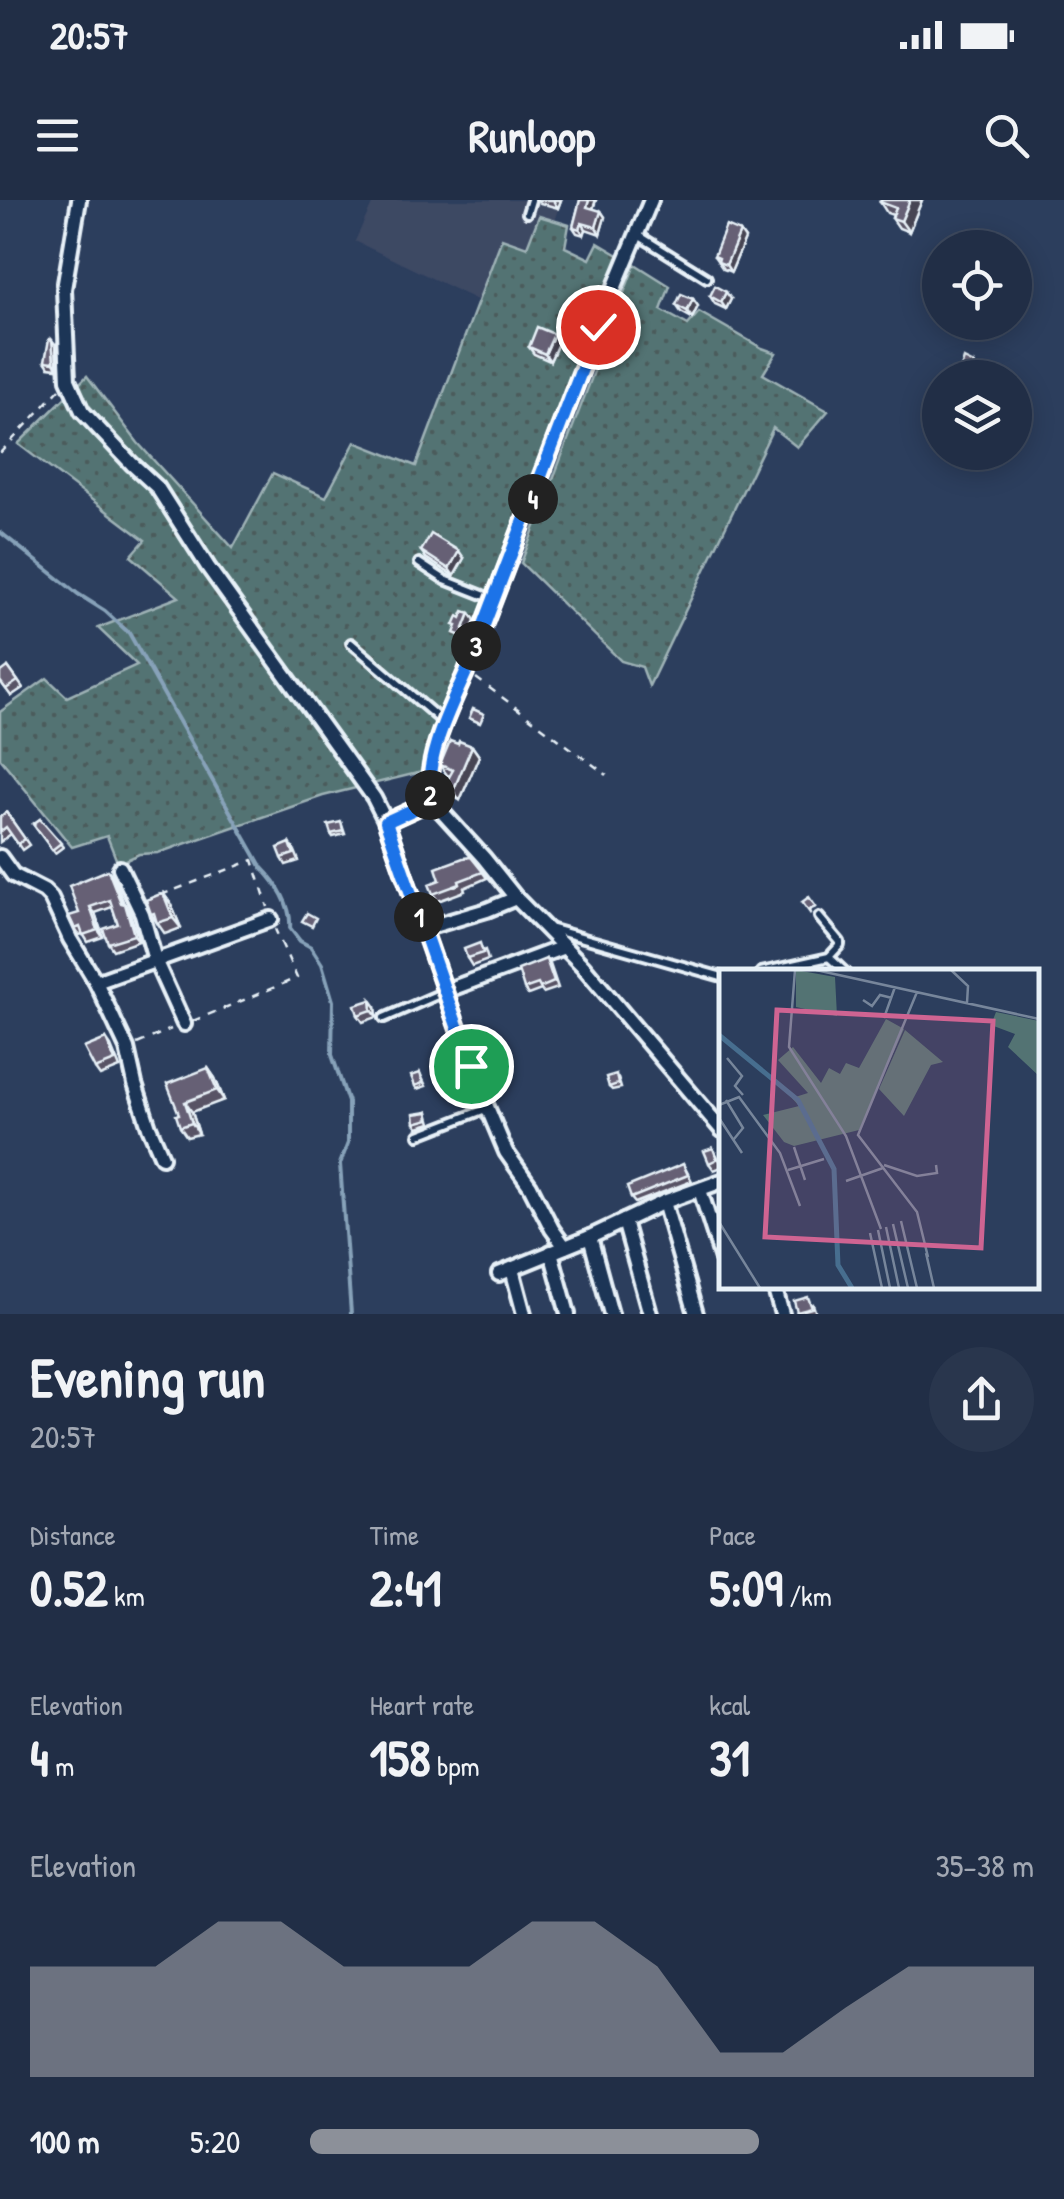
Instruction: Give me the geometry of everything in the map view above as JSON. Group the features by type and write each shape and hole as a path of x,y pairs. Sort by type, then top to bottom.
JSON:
{"street":[{"path":"79,200 64,289 68,380 82,411 158,487 208,567 374,798 386,822 477,1083 506,1152 565,1247"},
{"path":"651,200 444,723 429,792 432,801 516,898 609,996 719,1126"},
{"path":"386,822 432,801"},
{"path":"0,857 14,875 52,898 127,1048 162,1158"},
{"path":"120,868 184,1024"},
{"path":"424,930 516,898"},
{"path":"96,982 272,919"},
{"path":"445,991 564,947"},
{"path":"524,1314 506,1271 719,1182"},
{"path":"700,1190 719,1250"},
{"path":"664,1202 696,1314"},
{"path":"624,1221 650,1314"},
{"path":"590,1237 612,1314"},
{"path":"551,1252 568,1314"},
{"path":"778,1289 786,1314"}],"lane":[{"path":"527,212 531,200"},
{"path":"637,234 707,278"},
{"path":"419,563 445,580 493,598"},
{"path":"351,643 444,723"},
{"path":"777,969 830,958 840,942 819,917"},
{"path":"546,927 719,976"},
{"path":"830,958 842,969"},
{"path":"384,1018 445,991"},
{"path":"419,1135 489,1107"}],"path":[{"path":"0,453 68,380"},
{"path":"466,672 606,775"},
{"path":"136,904 253,860"},
{"path":"127,1048 297,978"}],"shaded area":[{"path":"374,200 562,200 555,221 539,217 527,248 502,238 479,301 355,241"}],"green space":[{"path":"539,216 569,225 565,247 590,259 598,243 627,260 472,660 434,769 323,796 118,864 107,836 72,847 0,758 0,712 47,678 67,697 137,665 98,628 179,597 131,556 145,540 18,444 87,376 138,443 233,548 273,473 326,497 355,442 416,466 502,238 527,247"},
{"path":"635,264 670,286 661,310 688,325 699,312 776,353 763,374 828,411 797,447 773,428 649,686 642,667 621,661 521,563"}],"building":[{"path":"580,200 589,200 587,207 601,211 596,227 582,223 580,229 573,227"},
{"path":"881,200 910,200 901,221 892,218 896,208"},
{"path":"726,226 740,232 726,265 714,256"},
{"path":"715,286 726,292 721,302 710,296"},
{"path":"681,294 693,299 687,311 676,305"},
{"path":"566,308 584,316 578,331 559,323"},
{"path":"537,327 554,334 545,354 529,347"},
{"path":"49,339 52,340 54,362 45,361"},
{"path":"431,534 459,551 449,569 421,551"},
{"path":"464,611 470,613 461,636 454,633 454,625"},
{"path":"8,667 18,681 6,689 0,673"},
{"path":"473,709 484,714 480,723 469,718"},
{"path":"450,741 472,746 453,791 444,786 453,770 440,765"},
{"path":"6,812 25,839 18,844 6,827 0,832 0,817"},
{"path":"40,819 61,843 52,850 33,824"},
{"path":"341,822 343,831 331,834 328,825"},
{"path":"290,843 294,854 282,858 278,848"},
{"path":"471,857 483,872 433,894 429,884 440,880 436,868"},
{"path":"108,870 121,903 125,904 134,935 108,943 103,929 118,924 110,900 90,907 98,930 83,935 69,916 79,913 69,886"},
{"path":"163,893 173,918 157,923 146,900"},
{"path":"809,897 816,907 810,913 802,902"},
{"path":"307,913 316,918 312,926 302,921"},
{"path":"480,943 483,953 467,958 464,949"},
{"path":"546,959 554,982 524,989 518,970"},
{"path":"371,1000 372,1010 358,1015 355,1005"},
{"path":"106,1039 115,1061 95,1069 84,1048"},
{"path":"208,1068 217,1090 185,1102 192,1123 180,1127 167,1084"},
{"path":"420,1073 423,1083 415,1086 411,1076"},
{"path":"616,1074 618,1084 609,1087 606,1077"},
{"path":"428,1112 429,1119 415,1123 414,1114"},
{"path":"713,1148 717,1159 709,1163 704,1151"},
{"path":"683,1164 688,1175 631,1198 627,1187"},
{"path":"808,1297 812,1308 797,1312 794,1301"}],"waterway":[{"path":"0,532 129,633 262,868 282,895 289,911 290,928 311,947 322,964 333,1001 332,1055 348,1102 348,1143 340,1164 351,1314"}],"route":[{"path":"471,1066 386,822 432,801 430,779 444,723 598,327"}]}
